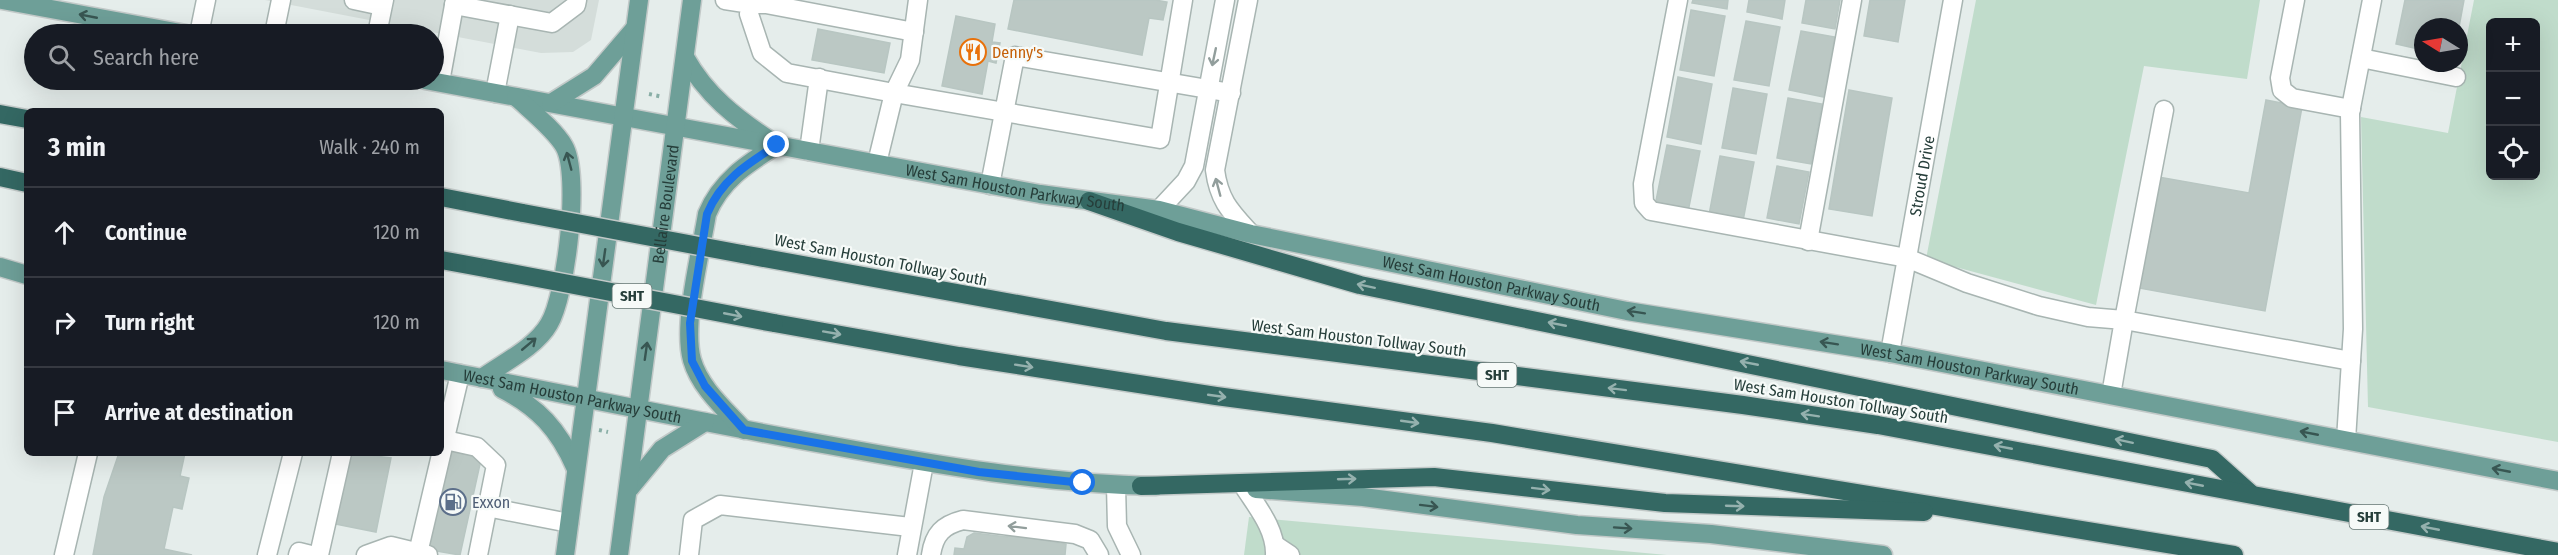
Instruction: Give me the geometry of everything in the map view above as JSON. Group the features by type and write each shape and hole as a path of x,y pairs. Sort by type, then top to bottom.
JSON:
{"highway":[{"path":"0,114 24,118"},
{"path":"0,177 24,182"},
{"name":"West Sam Houston Tollway South","path":"444,198 1166,331 1743,405 1878,425 2558,552"},
{"path":"1089,201 1178,232 1360,285 2212,459 2252,495"},
{"name":"SHT","path":"444,261 959,356 1216,396 1492,433 2234,555"},
{"path":"1141,486 1434,477 1665,503 1999,515"}],"main road":[{"path":"2,0 132,24"},
{"path":"565,555 584,398 639,0"},
{"name":"Bellaire Boulevard","path":"619,555 692,0"},
{"path":"550,103 594,76 636,26"},
{"path":"685,57 694,75 721,105 777,145 727,181 714,198 707,214 690,323 692,361 701,378 744,430"},
{"name":"West Sam Houston Parkway South","path":"444,83 990,185 1159,210 1251,234 1627,311 1890,352 2558,481"},
{"path":"516,97 564,146 573,180 572,209 558,305 548,326 530,345 482,378 524,400 536,409 561,439 576,467"},
{"path":"0,267 24,274"},
{"name":"West Sam Houston Parkway South","path":"444,371 744,430 979,472 1116,486 1245,488 1363,497 1577,525 1711,534 1883,555"},
{"path":"627,492 646,465 662,449 705,422"}],"street":[{"path":"201,24 206,0"},
{"path":"276,24 281,0"},
{"path":"354,0 383,3 379,24"},
{"path":"444,42 455,3 552,23 576,4 577,0"},
{"path":"725,0 766,4 914,32"},
{"path":"908,0 907,7 914,32"},
{"path":"877,163 894,93 910,60 918,0"},
{"path":"751,2 749,14 762,54 787,73 1160,139 1184,0"},
{"path":"1159,210 1182,187 1194,166 1225,0"},
{"path":"1248,0 1215,170 1217,188 1224,204 1251,234"},
{"path":"1678,0 1643,184 1644,203 1651,211 1661,215 1808,242 1907,258 1967,283 2039,306 2088,317 2124,320 2351,361"},
{"path":"1808,242 1852,0"},
{"name":"Stroud Drive","path":"1890,352 1953,0"},
{"path":"2295,0 2280,78 2282,90 2292,98 2351,109"},
{"path":"2346,440 2351,361 2351,109 2372,0"},
{"path":"495,93 510,15"},
{"path":"990,185 1015,56 1231,93"},
{"path":"2361,58 2456,76"},
{"path":"808,152 819,78"},
{"path":"2111,395 2164,110"},
{"path":"444,436 460,374"},
{"path":"444,440 477,447 496,465 478,555"},
{"path":"64,555 87,456"},
{"path":"267,555 292,456"},
{"path":"319,555 341,456"},
{"path":"366,555 391,546 423,554 440,456"},
{"path":"907,555 910,527 924,463"},
{"path":"1116,486 1117,526 1131,555"},
{"path":"1245,488 1266,521 1280,552"},
{"path":"688,555 693,520 720,505 910,527"},
{"path":"488,507 569,522"},
{"path":"931,555 940,531 948,524 963,520 1075,534 1090,540 1099,555"},
{"path":"298,555 299,552 311,555"}],"path":[{"path":"649,94 663,97"},
{"path":"598,430 608,432"}],"shaded area":[{"path":"265,0 599,0 591,40 573,52 541,53 444,34 444,24 390,24"}],"green space":[{"path":"1976,0 2260,0 2247,79 2144,66 2096,305 1926,259"},
{"path":"2474,0 2558,0 2558,442 2368,407 2361,117 2448,133 2460,72 2468,72 2468,31"},
{"path":"1249,517 1667,555 1244,555"}],"building":[{"path":"1014,0 1155,0 1167,2 1163,20 1149,18 1142,55 1008,29"},
{"path":"1693,0 1728,0 1727,9 1692,3"},
{"path":"1749,0 1785,0 1782,19 1747,12"},
{"path":"1806,0 1840,0 1835,29 1802,23"},
{"path":"1870,0 1905,0 1898,42 1864,36"},
{"path":"2405,0 2464,0 2461,18 2414,18 2414,48 2396,44"},
{"path":"1691,10 1725,16 1714,76 1680,70"},
{"name":"Denny's","path":"956,16 995,24 992,42 1000,43 996,63 988,61 982,94 942,86"},
{"path":"1746,21 1780,27 1769,86 1734,80"},
{"path":"818,29 890,43 884,73 812,60"},
{"path":"1801,31 1835,37 1824,97 1789,90"},
{"path":"1678,77 1712,84 1701,144 1667,137"},
{"path":"1733,88 1767,94 1756,154 1722,148"},
{"path":"1849,90 1892,98 1872,216 1829,209"},
{"path":"1788,98 1822,104 1811,164 1777,158"},
{"path":"2266,100 2302,107 2265,311 2139,288 2159,177 2249,193"},
{"path":"1667,145 1700,151 1688,212 1655,206"},
{"path":"1720,156 1754,162 1743,221 1709,215"},
{"path":"1777,166 1809,172 1799,224 1767,218"},
{"name":"Exxon","path":"446,447 482,455 460,555 424,549"},
{"path":"118,456 184,456 180,476 189,478 182,509 173,507 164,549 192,555 93,555 104,497"},
{"path":"348,456 391,458 376,532 335,524"},
{"path":"974,533 1007,537 1007,534 1066,544 1065,555 954,555 955,548 964,549 967,537"}],"place":[{"name":"Denny's","path":"973,52"},
{"name":"Exxon","path":"453,502"}],"route":[{"path":"777,145 727,181 714,198 707,214 690,323 692,361 705,386 744,430 979,472 1083,483"}]}
